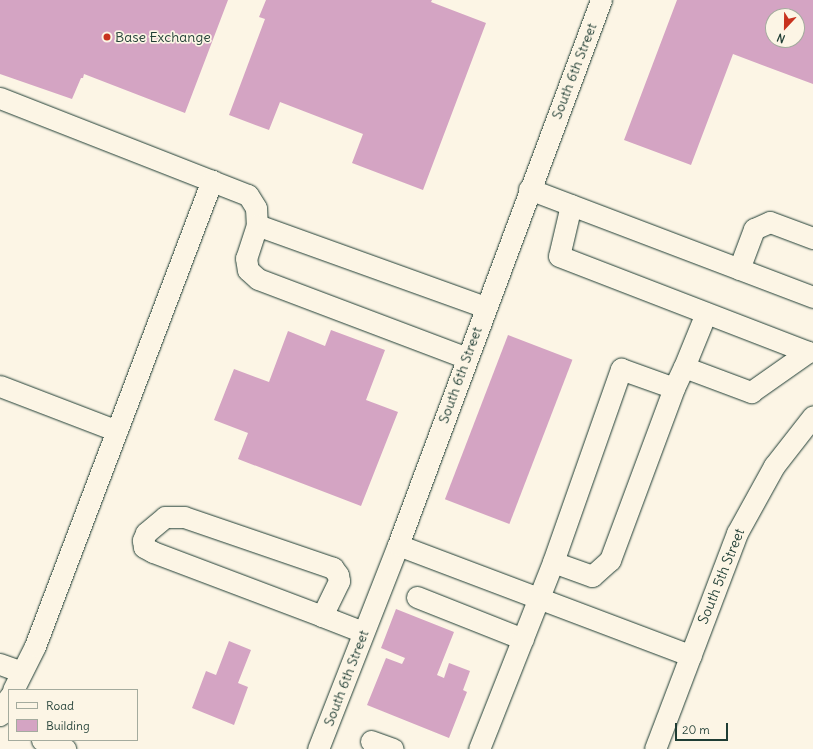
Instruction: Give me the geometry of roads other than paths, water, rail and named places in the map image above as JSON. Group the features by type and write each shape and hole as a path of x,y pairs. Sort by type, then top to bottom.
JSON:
{"street":[{"name":"South 6th Street","path":"318,749 398,545 485,307 601,0"},
{"path":"0,98 248,195 256,208 257,225 246,258 248,270 258,279 467,358"},
{"path":"0,664 17,681 35,646 212,181"},
{"path":"529,189 813,297"},
{"path":"571,205 558,256 706,313 811,351"},
{"path":"739,269 754,229 770,222 813,238"},
{"path":"257,225 485,307"},
{"path":"553,562 592,576 610,560 674,388 706,313"},
{"path":"684,367 750,392 811,351"},
{"path":"479,749 553,562 621,369 674,388"},
{"path":"0,386 117,430"},
{"name":"South 5th Street","path":"655,749 737,533 774,466 813,416"},
{"path":"322,616 339,581 338,575 333,568 184,517 166,517 146,533 143,540 144,546 153,552 363,632"},
{"path":"398,545 690,656"},
{"path":"417,597 523,639"},
{"path":"0,714 8,699"},
{"path":"45,741 65,749"},
{"path":"371,741 393,749"}],"place":[{"name":"Base Exchange","path":"107,37"}]}
